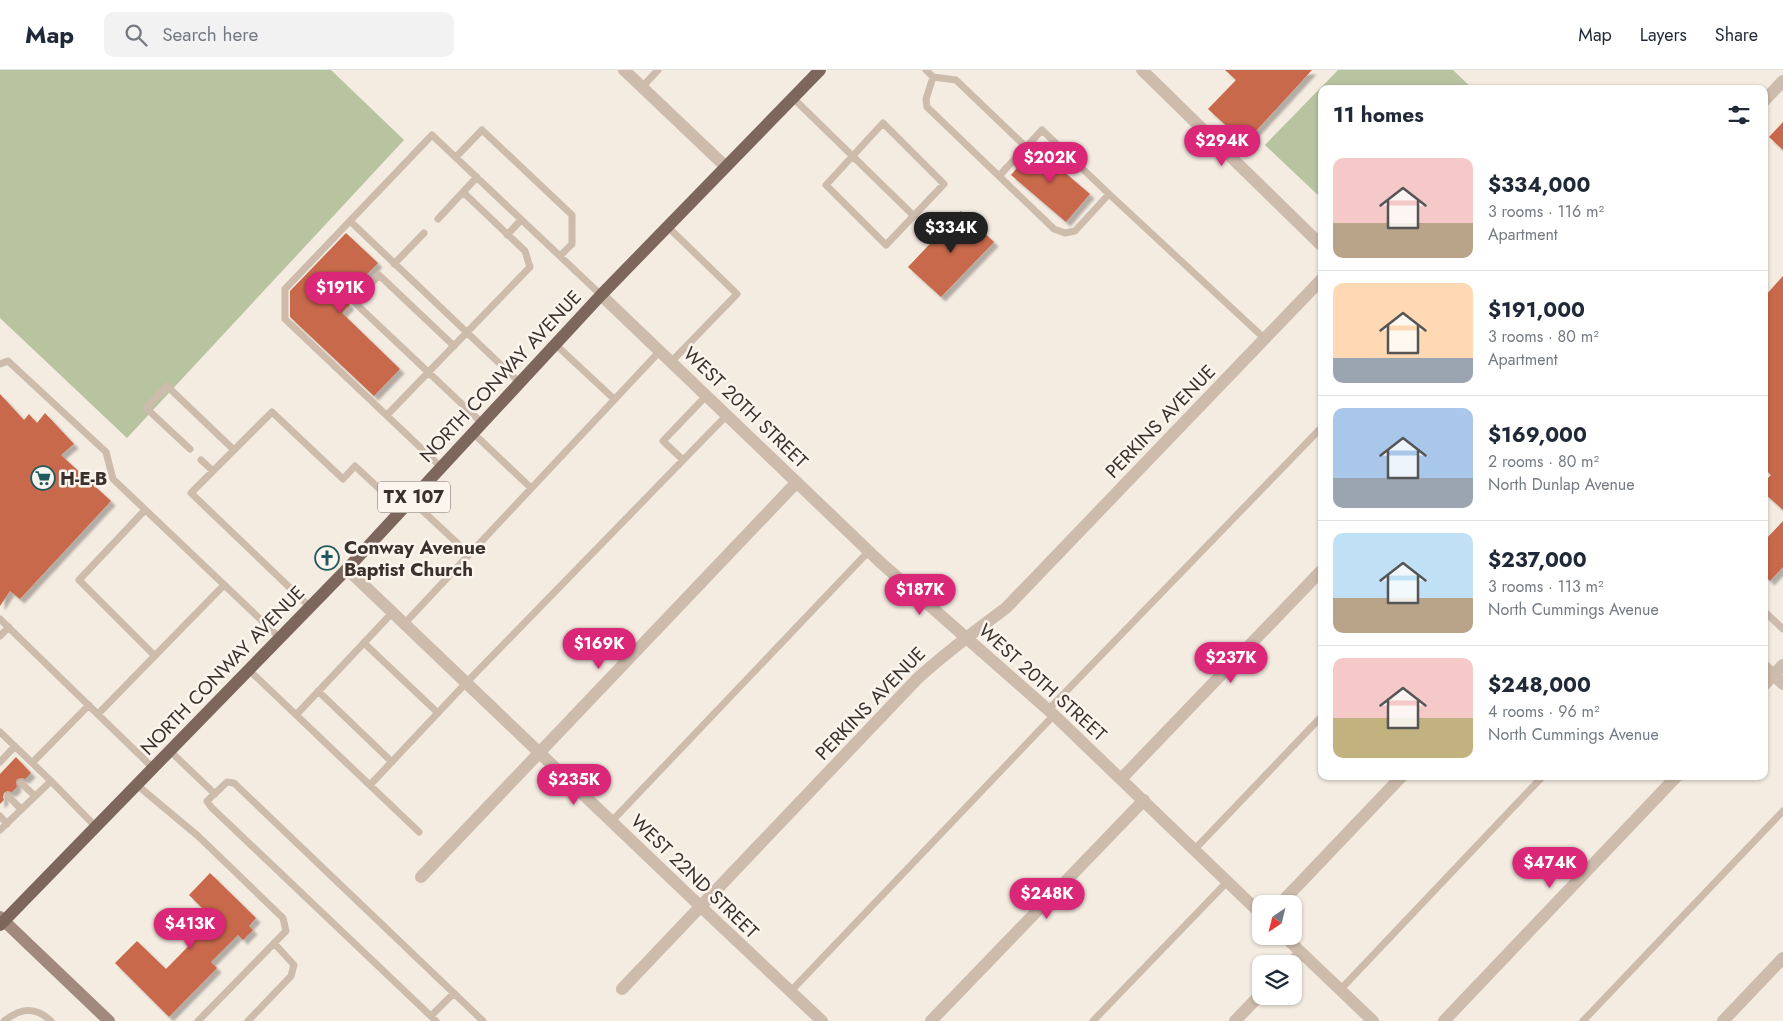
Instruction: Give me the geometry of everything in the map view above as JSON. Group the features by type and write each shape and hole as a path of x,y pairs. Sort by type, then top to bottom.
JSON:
{"main road":[{"name":"NORTH CONWAY AVENUE","path":"1,921 96,827 347,569 601,295 820,70"},
{"path":"1,921 109,1021"}],"street":[{"path":"624,70 725,166"},
{"path":"1142,70 1318,242"},
{"path":"1768,97 1783,81"},
{"name":"PERKINS AVENUE","path":"622,989 917,679 966,637 1006,608 1318,283"},
{"name":"WEST 20TH STREET","path":"601,295 869,552 1051,712 1252,906"},
{"path":"421,877 797,482"},
{"name":"WEST 22ND STREET","path":"347,569 539,754 822,1021"},
{"path":"1121,778 1318,574"},
{"path":"1783,665 1768,670 1783,684"},
{"path":"1289,895 1398,780"},
{"path":"1444,1021 1673,780"},
{"path":"931,1021 1144,800"},
{"path":"1293,945 1373,1021"},
{"path":"1723,1021 1783,958"},
{"path":"1235,1021 1252,1003"}],"lane":[{"path":"642,87 658,70"},
{"path":"926,70 933,76 956,80 1026,146"},
{"path":"933,76 926,99 927,107 1054,229 1064,233 1075,231 1109,194"},
{"path":"793,98 914,216"},
{"path":"883,123 944,184 914,216 886,244 826,185 883,123"},
{"path":"456,157 482,130 572,215 572,244 560,256"},
{"path":"999,176 1042,130 1265,339"},
{"path":"441,467 285,318 284,289 432,136 601,295"},
{"path":"438,219 476,177"},
{"path":"387,416 530,267 525,251 463,192"},
{"path":"508,235 521,220"},
{"path":"350,221 520,383"},
{"path":"667,226 737,294 671,362"},
{"path":"394,264 424,233"},
{"path":"454,346 380,275 354,302 482,423"},
{"path":"555,344 614,399"},
{"path":"404,624 660,351"},
{"path":"0,364 8,361 106,452 112,479 280,638"},
{"path":"190,449 146,408 167,386 234,450"},
{"path":"683,460 663,441 706,396"},
{"path":"310,607 191,493 272,412 343,479 355,466 402,510"},
{"path":"370,785 466,683 727,416"},
{"path":"790,992 1051,712 1318,431"},
{"path":"473,433 531,488"},
{"path":"201,460 213,471"},
{"path":"411,500 469,554"},
{"path":"145,510 79,580 155,656"},
{"path":"611,822 869,552"},
{"path":"98,714 224,585"},
{"path":"296,715 392,613"},
{"path":"1768,615 1783,630"},
{"path":"0,619 153,768"},
{"path":"0,636 9,627"},
{"path":"364,643 438,713"},
{"path":"249,670 419,832"},
{"path":"318,691 392,762"},
{"path":"32,763 89,705"},
{"path":"1194,850 1318,720"},
{"path":"0,732 96,827"},
{"path":"2,764 15,746"},
{"path":"170,751 215,794"},
{"path":"1340,990 1539,780"},
{"path":"0,830 50,781"},
{"path":"454,993 434,1018 211,807 207,801 227,782 234,783 454,993 483,1021"},
{"path":"21,783 34,796"},
{"path":"137,785 198,836 283,918 286,931 198,1021"},
{"path":"8,796 21,810"},
{"path":"1583,1021 1783,811"},
{"path":"0,816 7,824"},
{"path":"1093,1021 1227,882"},
{"path":"248,1021 291,976 294,965 274,943"},
{"path":"4,1021 22,1012 33,1010 44,1014 51,1021"}],"green space":[{"path":"0,70 331,70 404,140 127,438 0,318"},
{"path":"1338,70 1453,70 1469,85 1323,85"},
{"path":"1318,91 1318,195 1265,145"}],"building":[{"path":"1225,70 1312,70 1245,143 1208,109 1236,80"},
{"path":"1783,122 1783,150 1769,137"},
{"path":"1035,147 1090,194 1066,222 1011,175"},
{"path":"961,211 994,242 941,297 908,267"},
{"path":"346,233 378,263 343,299 350,305 342,313 400,369 374,396 290,317 290,291"},
{"path":"1783,276 1783,510 1768,497 1768,478 1771,475 1768,472 1768,293"},
{"name":"H-E-B","path":"0,394 24,420 29,414 37,423 45,413 74,444 61,455 111,501 20,599 10,591 0,606"},
{"path":"1783,521 1783,567 1770,581 1768,579 1768,537"},
{"path":"16,757 31,773 25,779 17,779 17,787 12,792 7,791 4,793 4,800 0,804 0,774"},
{"path":"210,873 256,918 249,926 253,930 243,940 238,935 211,962 217,968 169,1017 115,963 137,941 166,969 214,920 189,895"}],"place":[{"name":"H-E-B","path":"43,478"},
{"name":"Conway Avenue Baptist Church","path":"327,558"}]}
